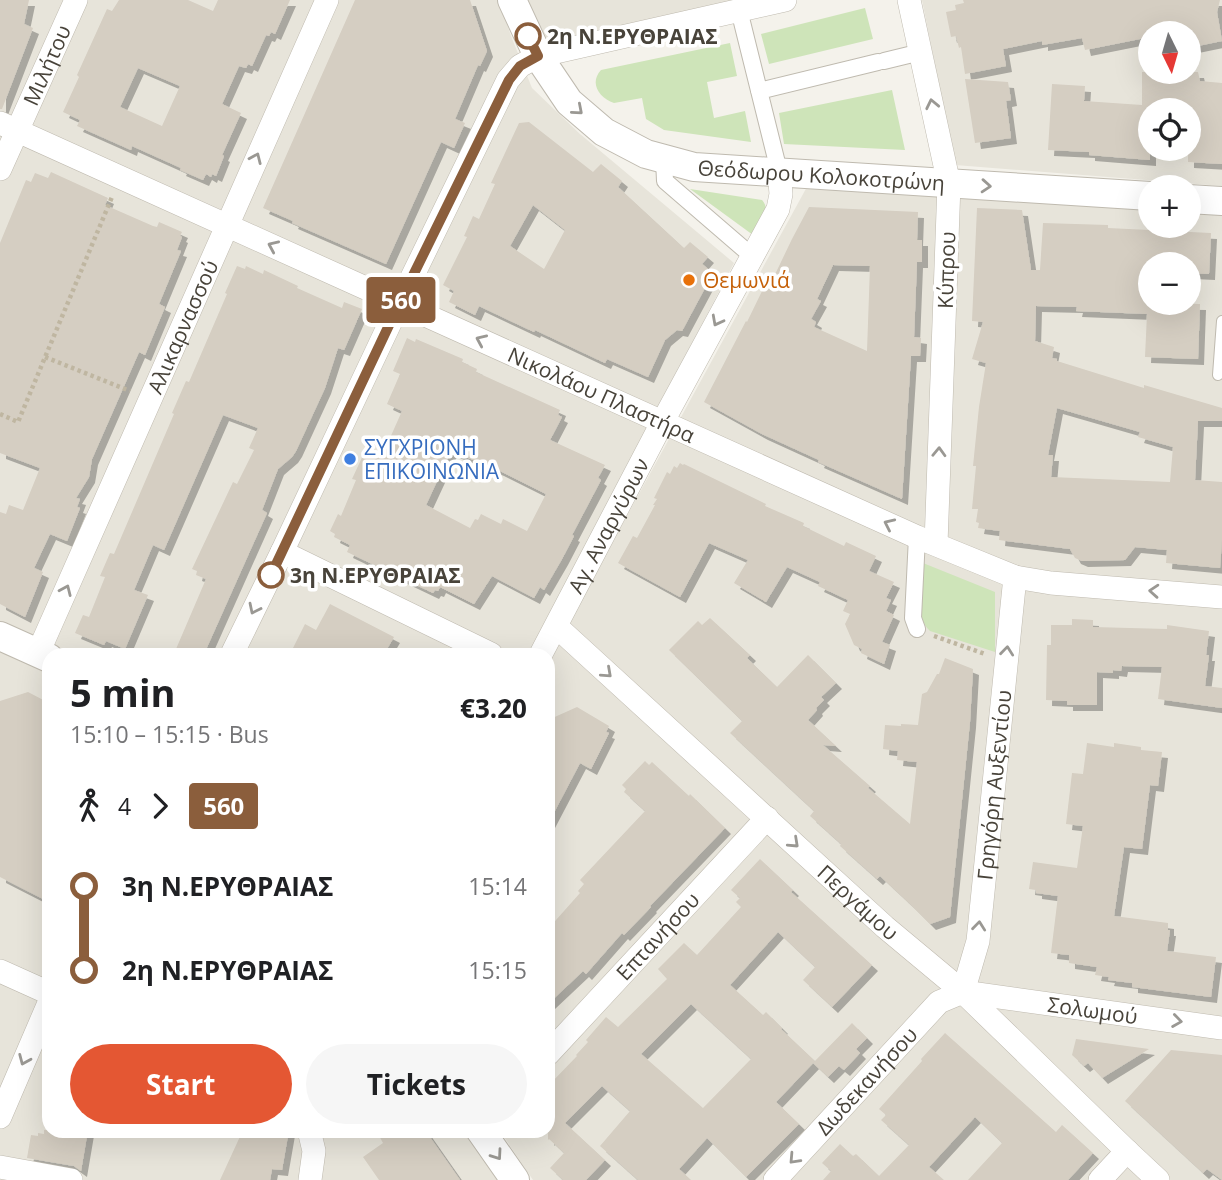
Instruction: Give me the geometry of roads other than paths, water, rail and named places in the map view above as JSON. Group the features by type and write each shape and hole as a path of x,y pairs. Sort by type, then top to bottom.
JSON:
{"street":[{"name":"Μιλήτου","path":"0,169 8,127 76,0"},
{"name":"Αλικαρνασσού","path":"46,648 150,399 327,0"},
{"name":"Θεόδωρου Κολοκοτρώνη","path":"512,0 538,56 569,102 604,132 646,154 694,167 1138,196"},
{"path":"235,648 399,304 509,80 520,66 538,56 703,9 739,10 785,0"},
{"name":"Κύπρου","path":"909,0 949,184 926,541"},
{"path":"739,10 779,171"},
{"path":"759,91 921,52"},
{"name":"Νικολάου Πλαστήρα","path":"8,127 926,541 1015,578 1222,597"},
{"path":"664,159 665,181 752,256"},
{"name":"Αγ. Αναργύρων","path":"545,648 778,209 781,194 779,171"},
{"path":"1201,200 1222,201"},
{"path":"917,629 913,618 926,541"},
{"path":"282,552 479,648"},
{"name":"Γρηγόρη Αυξεντίου","path":"963,992 978,941 1015,578"},
{"name":"Περγάμου","path":"557,627 886,928 963,992 1158,1180"},
{"path":"0,636 42,655"},
{"name":"Επτανήσου","path":"555,1046 767,818"},
{"path":"0,971 42,989"},
{"name":"Σολωμού","path":"963,992 1222,1028"},
{"name":"Δωδεκανήσου","path":"775,1180 939,1002 963,992"},
{"path":"0,1117 42,1019"},
{"path":"310,1180 314,1151 311,1138"},
{"path":"485,1138 514,1180"},
{"path":"1100,1180 1127,1152"},
{"path":"0,1167 71,1180"}],"lane":[{"path":"1219,375 1222,321"}],"place":[{"name":"2η Ν.ΕΡΥΘΡΑΙΑΣ","path":"528,36"},
{"name":"Θεμωνιά","path":"689,280"},
{"name":"ΣΥΓΧΡΙΟΝΗ ΕΠΙΚΟΙΝΩΝΙΑ","path":"350,459"},
{"name":"3η Ν.ΕΡΥΘΡΑΙΑΣ","path":"271,575"}]}
